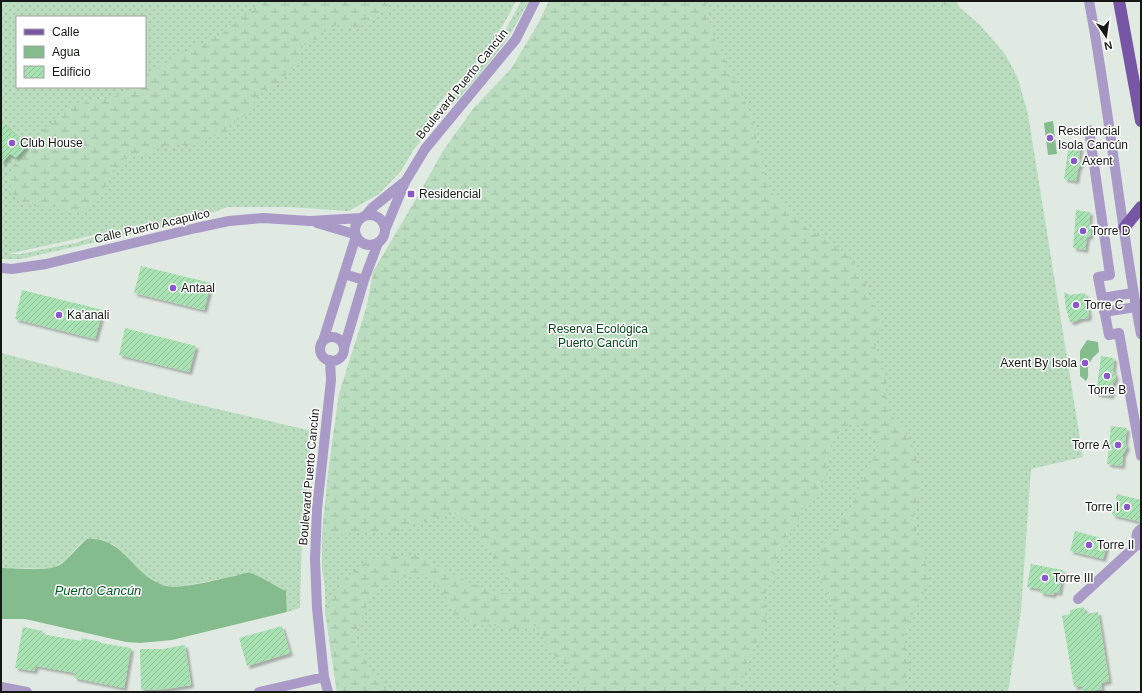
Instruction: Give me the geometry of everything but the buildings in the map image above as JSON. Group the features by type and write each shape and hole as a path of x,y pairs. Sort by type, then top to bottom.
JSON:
{"main road":[{"path":"1119,1 1136,80 1140,114"},
{"path":"1124,228 1141,207"}],"street":[{"name":"Boulevard Puerto Cancún","path":"385,230 405,182 425,149 516,39 535,1"},
{"path":"1089,1 1098,49 1141,334"},
{"path":"1089,130 1110,275 1098,277 1109,335 1119,333 1141,456"},
{"name":"Boulevard Puerto Cancún","path":"363,217 405,182"},
{"path":"370,215 381,220 385,230 384,236 378,244 364,280 342,355 336,360 324,358 320,352 320,344 323,340 344,274 355,235 355,226 363,217 370,215"},
{"name":"Calle Puerto Acapulco","path":"1,268 12,269 46,264 229,221 263,218 310,221 363,217"},
{"name":"Calle Puerto Acapulco","path":"310,221 355,235"},
{"path":"355,235 357,240 366,246 378,244"},
{"path":"344,274 364,280"},
{"path":"1102,298 1134,293"},
{"path":"1104,312 1136,307"},
{"path":"323,340 334,337 341,340 344,348"},
{"name":"Boulevard Puerto Cancún","path":"328,692 324,676 317,608 315,559 317,509 331,380 330,360"},
{"path":"1078,599 1140,544 1137,541 1136,535 1141,529"},
{"path":"259,692 324,676"},
{"path":"1,687 27,692"}],"green space":[{"path":"1,1 516,1 502,27 480,58 437,106 428,121 478,69 504,33 521,1 529,1 507,40 480,74 414,149 401,171 379,194 349,211 289,207 228,207 189,221 21,259 1,259","holes":["108,232 75,243 20,254 8,254"]},
{"path":"260,1 387,1 389,8 385,12 381,11 377,17 357,27 353,25 349,29 338,25 330,28 329,31 322,32 317,40 308,39 307,44 303,45 299,60 286,74 286,76 282,77 280,84 266,89 266,91 259,95 254,100 255,102 251,104 251,107 248,108 245,116 235,119 235,122 231,123 227,132 223,135 220,134 217,136 209,134 195,145 178,145 176,147 163,146 153,149 147,154 124,158 124,166 122,168 118,167 117,170 109,170 112,178 108,181 109,186 104,187 104,193 101,198 83,211 70,213 56,205 46,207 27,205 13,196 9,179 12,167 43,130 71,106 116,96 128,88 146,88 146,75 174,58 224,32 257,6"},
{"name":"Reserva Ecológica Puerto Cancún","path":"549,1 956,1 960,8 980,25 1005,54 1017,76 1028,114 1083,457 1031,469 1021,611 1008,692 337,692 325,611 325,588 322,568 322,535 328,473 339,394 367,306 373,272 443,151 474,108 511,69 538,24"},
{"name":"Reserva Ecológica Puerto Cancún","path":"549,1 705,1 713,35 750,112 768,188 798,222 847,254 866,285 875,306 883,317 875,348 887,378 885,399 888,411 903,428 914,449 922,484 913,514 929,581 904,633 905,652 910,666 902,692 835,692 837,628 833,605 818,573 818,558 829,538 844,520 854,503 858,485 871,465 877,445 873,434 863,426 849,424 833,439 828,470 818,492 805,505 781,551 764,597 766,620 762,633 751,653 739,692 584,692 575,673 553,654 537,626 519,630 502,626 474,625 457,616 440,588 426,574 396,579 373,592 353,638 369,667 390,692 337,692 325,611 342,581 368,560 417,554 470,583 501,593 517,594 491,551 471,525 453,511 398,531 322,535 328,473 339,394 367,306 373,272 443,151 474,108 511,69 538,24"},
{"path":"924,1 956,1 960,8"},
{"name":"Puerto Cancún","path":"1,353 192,403 312,431 302,533 300,608 287,612 286,591 249,573 185,586 160,585 140,572 114,545 95,539 87,539 79,545 65,561 52,569 1,568"}],"water":[{"name":"Residencial Isola Cancún","path":"1053,121 1057,154 1048,155 1044,123"},
{"name":"Axent By Isola","path":"1087,340 1098,342 1099,352 1089,364 1086,381 1080,376 1080,351"},
{"name":"Puerto Cancún","path":"87,539 109,543 118,549 150,578 167,586 186,586 250,573 286,591 287,612 172,640 140,643 126,642 25,619 1,619 1,568 40,569 55,567 64,562"}],"place":[{"name":"Residencial Isola Cancún","path":"1050,138"},
{"name":"Club House","path":"12,143"},
{"name":"Axent","path":"1074,161"},
{"name":"Residencial","path":"411,194"},
{"name":"Torre D","path":"1083,231"},
{"name":"Antaal","path":"173,288"},
{"name":"Torre C","path":"1076,305"},
{"name":"Ka'anali","path":"59,315"},
{"name":"Axent By Isola","path":"1085,363"},
{"name":"Torre B","path":"1107,376"},
{"name":"Torre A","path":"1118,445"},
{"name":"Torre I","path":"1127,507"},
{"name":"Torre II","path":"1089,545"},
{"name":"Torre III","path":"1045,578"}]}
